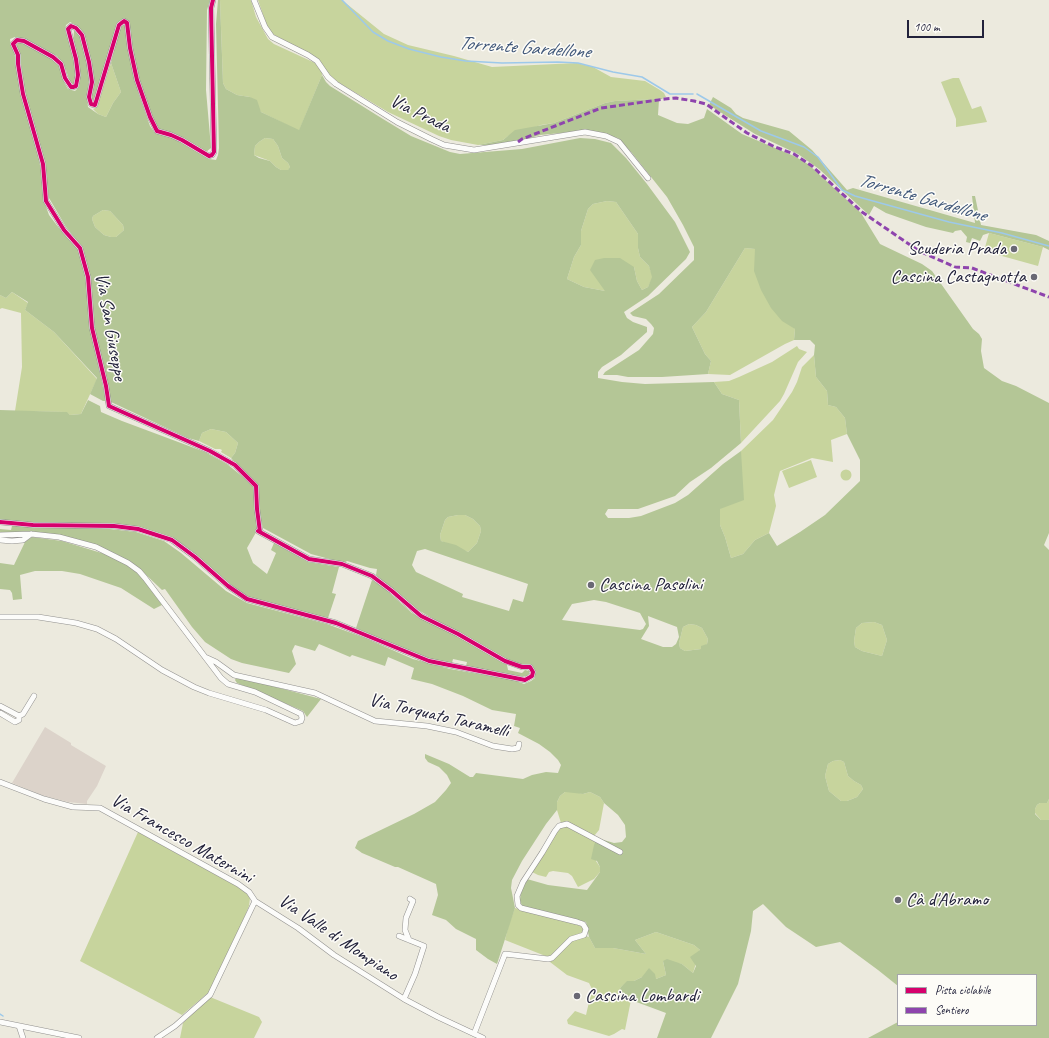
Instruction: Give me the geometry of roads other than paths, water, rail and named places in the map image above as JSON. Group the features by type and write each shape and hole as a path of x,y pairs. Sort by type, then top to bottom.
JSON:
{"street":[{"name":"Via San Giuseppe","path":"0,522 33,525 114,526 138,529 172,540 194,556 228,586 247,599 336,623 429,661 526,680 532,676 533,672 530,667 522,667 505,662 458,634 421,616 372,576 342,564 309,559 259,531 256,486 235,465 210,451 109,406 106,386 92,328 88,277 80,248 64,230 46,201 43,164 23,94 18,55 13,44 17,40 24,41 53,56 61,64 70,86 73,87 76,86 78,74 76,59 68,29 71,26 76,28 82,34 90,62 92,82 89,97 91,104 96,105 119,25 124,21 127,23 130,48 137,80 150,117 157,131 182,140 209,156 214,152 211,8 214,0"},
{"name":"Via Prada","path":"254,0 265,28 272,37 317,61 328,77 336,84 397,122 444,145 474,150 586,132 606,136 619,142 648,178"},
{"name":"Via Torquato Taramelli","path":"0,534 30,534 59,537 96,547 133,567 145,578 221,678 228,684"},
{"name":"Via Torquato Taramelli","path":"0,540 23,540 30,534"},
{"path":"0,617 38,617 76,623 97,630 116,639 162,670 194,687 266,710 295,723 301,721 301,714 255,692 228,684 230,678 234,675"},
{"name":"Via Torquato Taramelli","path":"205,657 216,662 234,675 315,693 375,721 427,726 456,732 492,746 512,749 518,748 519,744"},
{"path":"0,713 16,722 19,720 19,716 24,714 34,696"},
{"path":"0,706 19,716"},
{"name":"Via Francesco Maternini","path":"0,782 73,807 100,808 238,884 249,892 255,902"},
{"path":"474,1034 505,954 548,959 552,958 571,939 584,935 586,929 583,924 521,908 518,905 517,896 523,882 559,826 567,824 620,852"},
{"name":"Via Valle di Mompiano","path":"409,940 405,930 405,925 413,900"},
{"path":"157,1038 175,1026 210,995 255,902"},
{"name":"Via Valle di Mompiano","path":"255,902 298,928 334,955 404,1000 483,1038"},
{"name":"Via Valle di Mompiano","path":"399,936 424,946 415,974 404,1000"},
{"path":"0,1022 78,1038"},
{"path":"19,1026 23,1038"}],"waterway":[{"name":"Torrente Gardellone","path":"342,0 373,32 388,41 409,49 441,57 466,61 502,63 578,63 613,72 642,77 670,94 693,94"},
{"name":"Torrente Gardellone","path":"697,94 761,131 804,147 818,157 842,190 855,196 949,222 1002,233 1049,246"}],"place":[{"name":"Scuderia Prada","path":"1014,249"},
{"name":"Cascina Castagnotta","path":"1034,277"},
{"name":"Cascina Pasolini","path":"591,585"},
{"name":"Cà d'Abramo","path":"898,900"},
{"name":"Cascina Lombardi","path":"577,996"}]}
